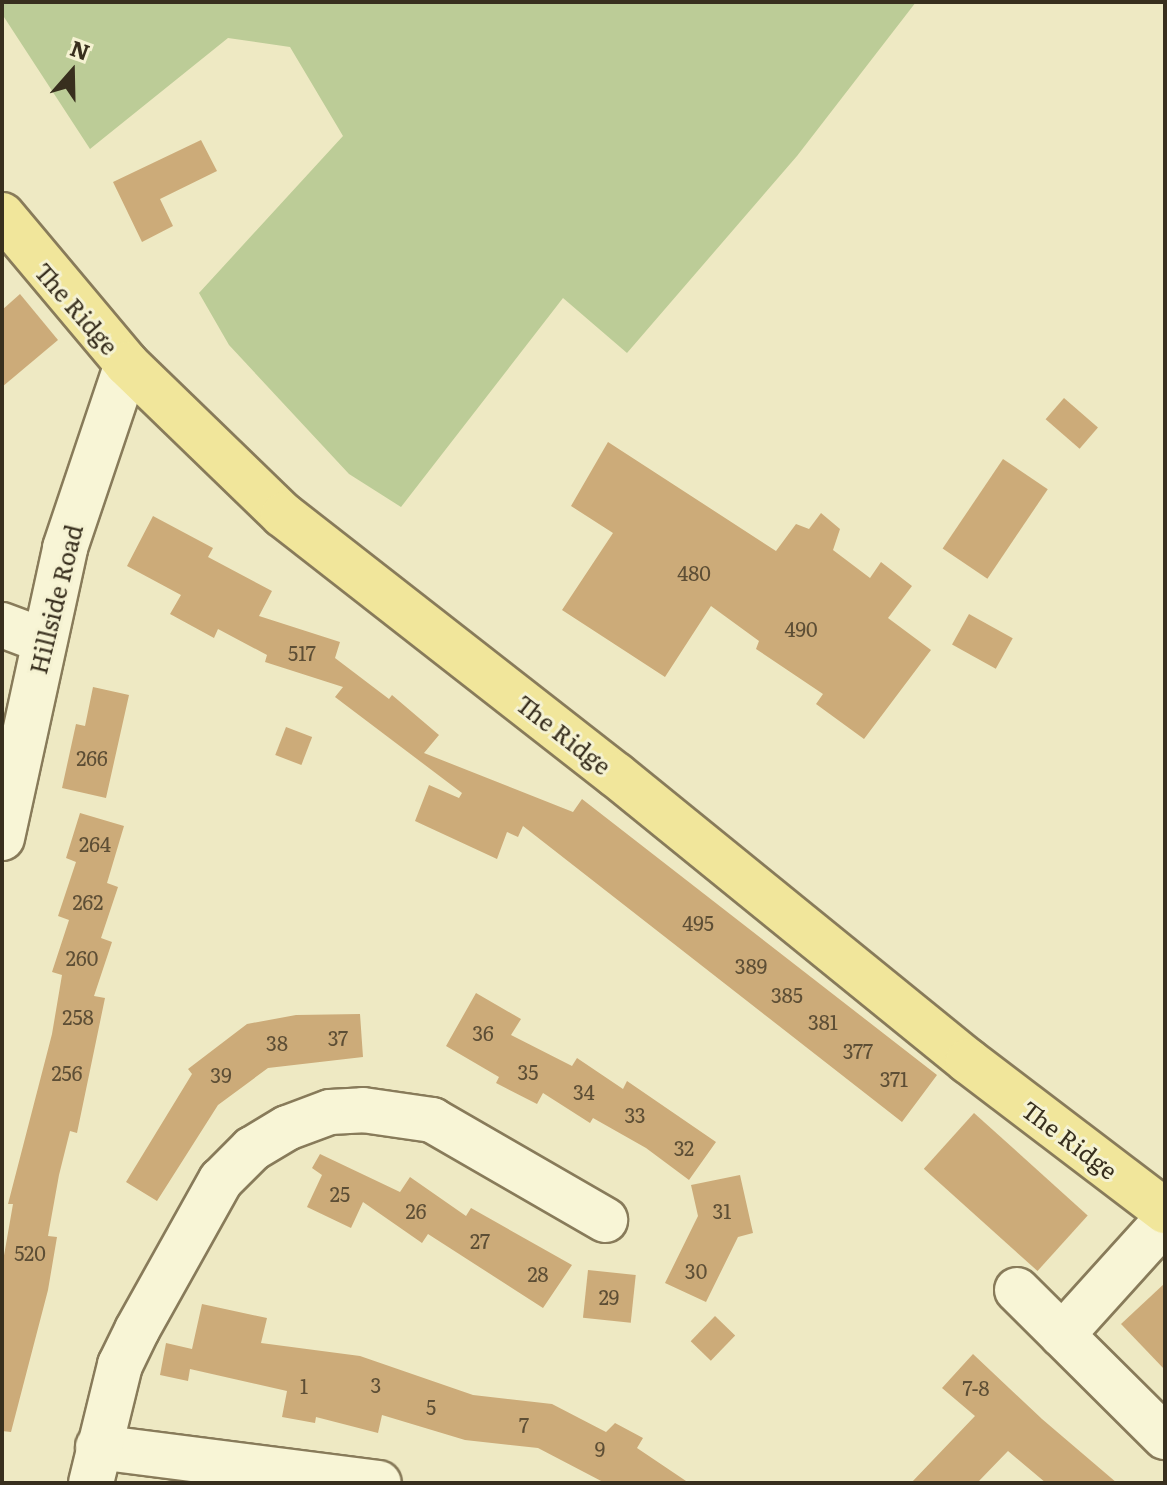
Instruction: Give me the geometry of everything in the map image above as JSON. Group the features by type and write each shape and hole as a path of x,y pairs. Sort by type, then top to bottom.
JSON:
{"main road":[{"name":"The Ridge","path":"2,215 127,364 283,515 616,775 968,1061 1165,1211"}],"street":[{"name":"Hillside Road","path":"2,838 42,640 65,548 127,364"},
{"path":"2,625 42,640"},
{"path":"379,1483 223,1467 94,1465 120,1365 221,1180 252,1149 287,1128 330,1112 363,1110 432,1120 605,1220"},
{"path":"1062,1335 1165,1221"},
{"path":"1017,1290 1165,1437"}],"green space":[{"path":"2,2 916,2 797,156 627,353 563,298 401,507 349,474 229,345 199,293 343,136 290,47 228,38 90,149 2,14"}],"building":[{"path":"201,140 217,171 160,199 173,226 142,242 113,182"},
{"path":"20,294 58,340 2,387 2,310"},
{"path":"1064,398 1098,428 1080,449 1046,419"},
{"path":"608,442 776,551 796,524 809,529 821,513 840,529 833,550 870,578 881,562 912,586 888,618 931,650 864,739 816,704 823,694 756,649 759,641 711,606 665,677 562,610 613,533 571,506"},
{"path":"1003,459 1048,489 987,579 943,549"},
{"path":"153,516 213,548 208,557 272,591 259,616 340,642 335,658 389,699 392,695 439,735 424,753 573,812 582,799 937,1075 902,1122 523,826 518,837 507,832 497,859 415,821 429,785 459,798 462,793 335,697 343,687 265,662 267,655 218,629 214,638 170,614 181,595 127,566"},
{"path":"969,614 1013,638 996,669 952,645"},
{"path":"93,687 129,695 106,798 62,788 76,724 85,726"},
{"path":"286,727 312,737 301,765 275,755"},
{"path":"80,813 124,826 107,883 118,887 101,938 112,942 94,996 105,998 77,1133 70,1131 59,1175 48,1236 57,1237 48,1290 11,1432 2,1431 2,1267 13,1204 8,1204 52,1034 62,975 52,972 69,920 58,916 76,862 66,858"},
{"path":"476,993 521,1019 511,1035 572,1066 577,1058 623,1089 627,1081 716,1142 689,1180 646,1148 593,1118 590,1123 543,1093 537,1104 496,1083 499,1077 446,1046"},
{"path":"360,1014 363,1057 268,1068 218,1105 157,1201 126,1182 192,1074 188,1069 247,1024 296,1015"},
{"path":"974,1113 1088,1215 1038,1271 924,1169"},
{"path":"320,1154 400,1192 410,1177 466,1216 471,1208 572,1265 543,1308 428,1234 422,1243 363,1202 351,1228 307,1207 322,1175 312,1168"},
{"path":"740,1175 753,1233 738,1237 706,1302 665,1283 698,1216 691,1185"},
{"path":"588,1270 636,1275 631,1323 583,1318"},
{"path":"1165,1283 1165,1370 1121,1324"},
{"path":"202,1304 267,1318 261,1343 360,1356 473,1395 552,1404 606,1432 615,1423 643,1438 637,1448 689,1483 605,1483 538,1448 465,1440 382,1415 378,1433 316,1417 315,1423 282,1417 287,1391 190,1369 188,1381 160,1375 166,1343 192,1349"},
{"path":"715,1316 735,1335 711,1361 691,1341"},
{"path":"973,1354 1117,1483 1046,1483 1008,1451 977,1483 911,1483 975,1416 942,1388"}]}
